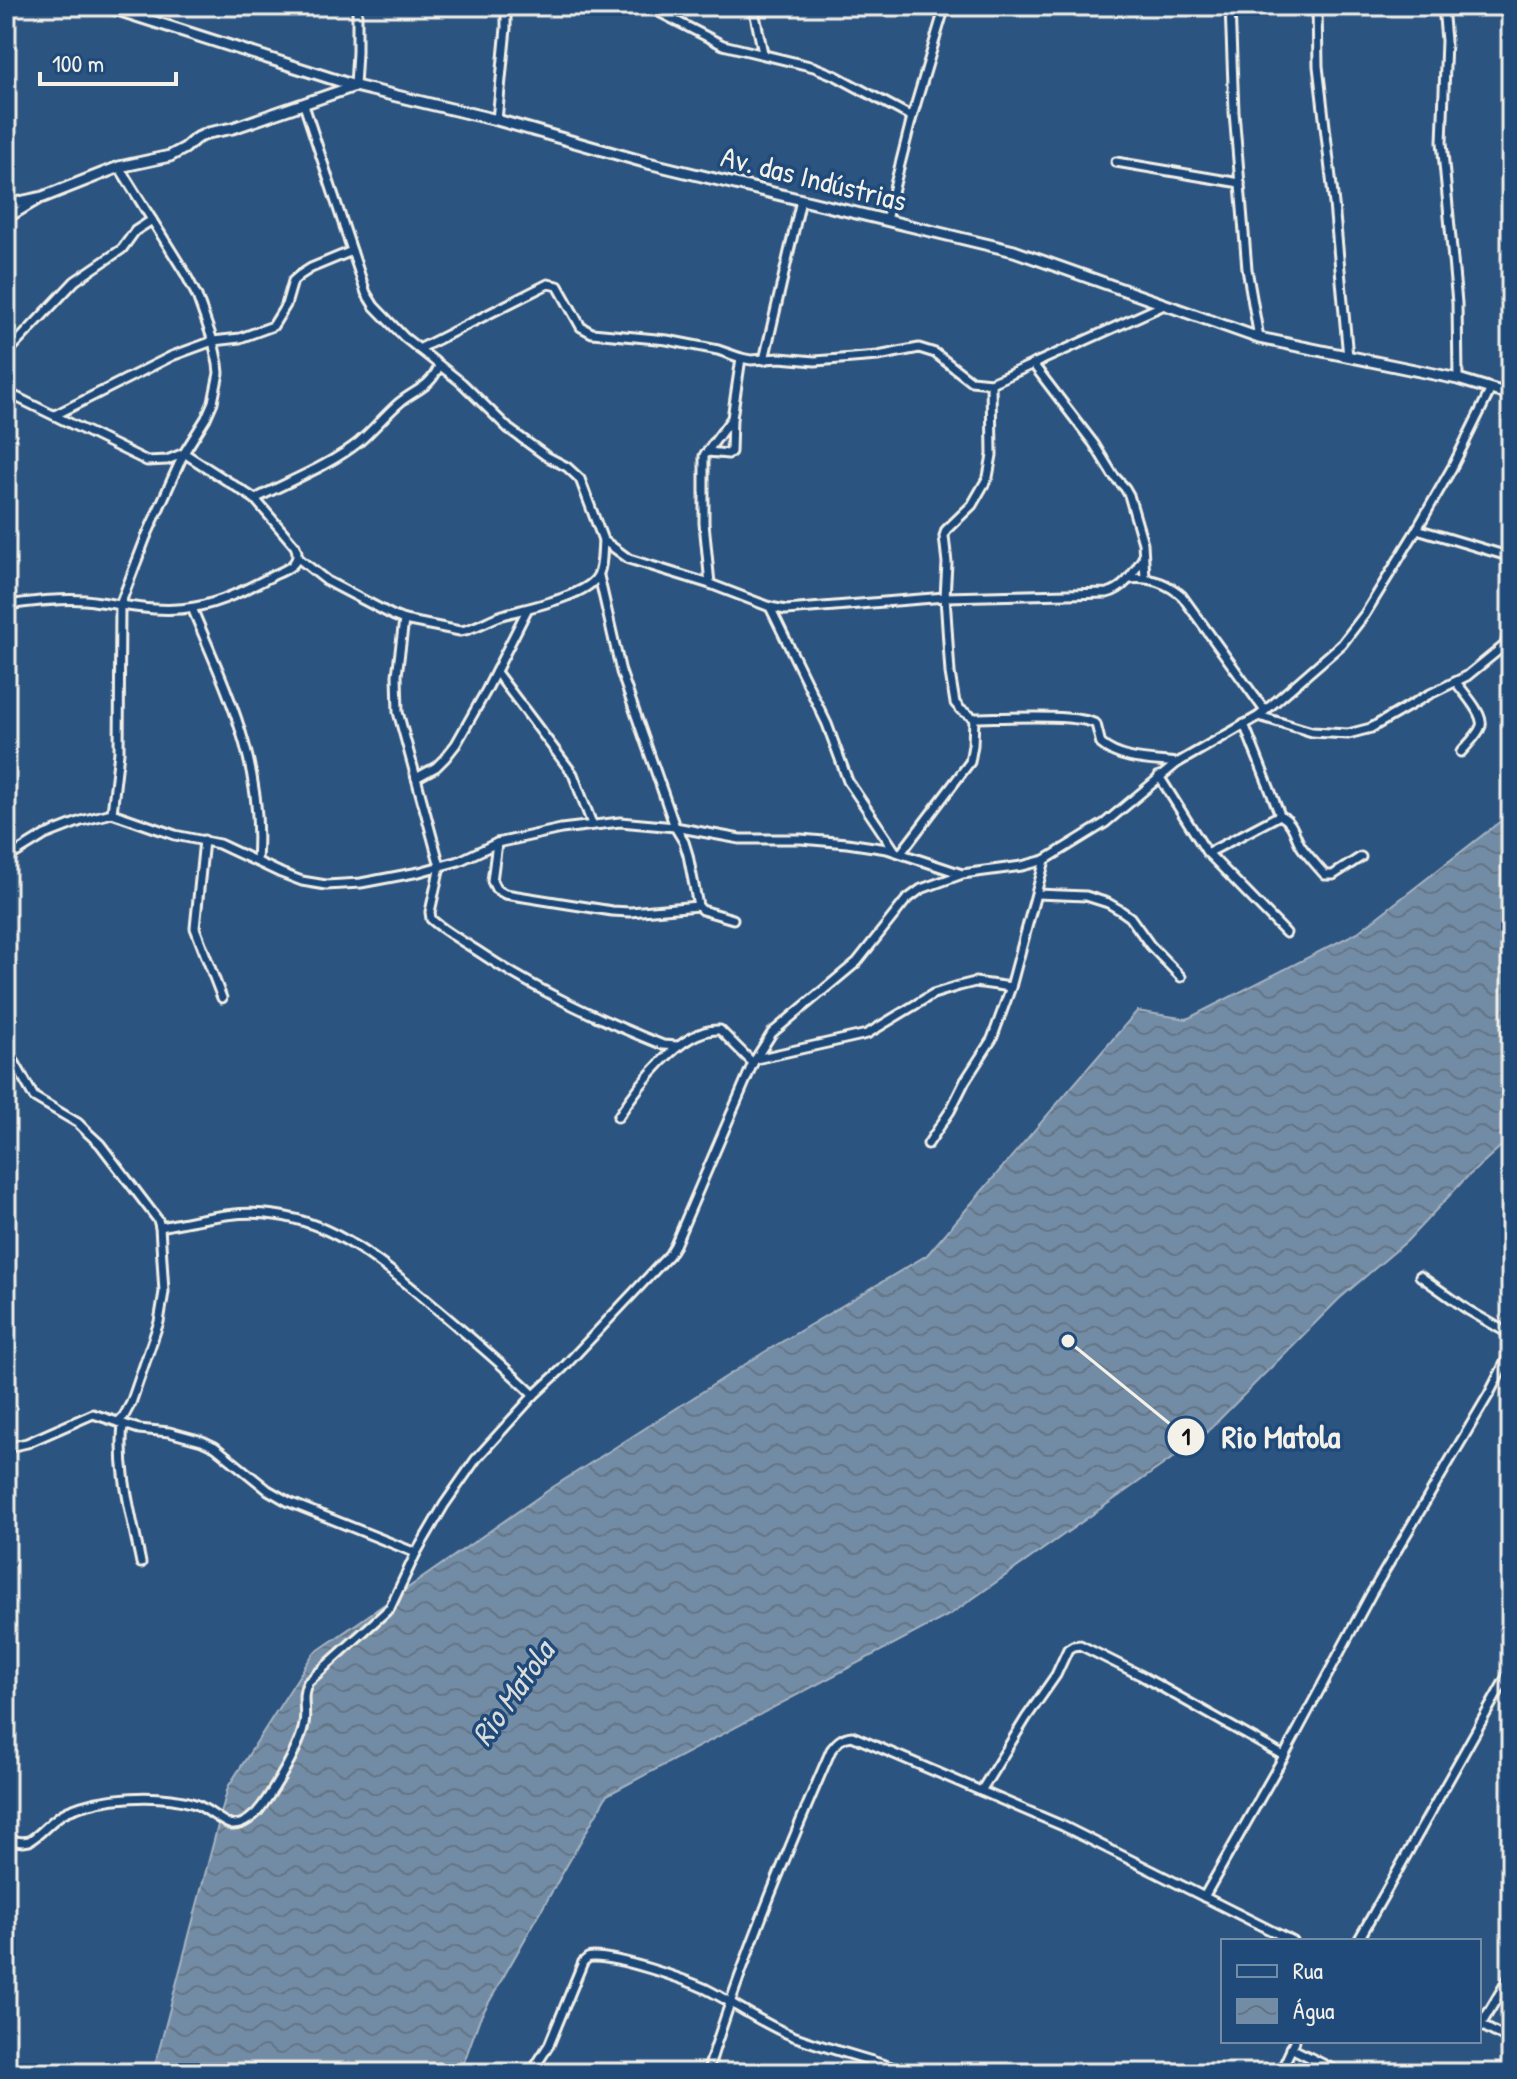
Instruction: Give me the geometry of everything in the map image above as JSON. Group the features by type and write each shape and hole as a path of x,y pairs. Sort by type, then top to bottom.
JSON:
{"street":[{"name":"Av. das Indústrias","path":"105,6 355,86 497,120 648,163 1014,251 1259,338 1458,379 1511,395"},
{"path":"6,219 43,197 119,167 170,156 208,133 233,128 355,86 357,6"},
{"path":"497,120 506,6"},
{"path":"647,6 723,45 763,53 836,76 912,117"},
{"path":"753,6 763,53"},
{"path":"886,220 945,6"},
{"path":"1230,6 1234,112 1247,269 1259,338"},
{"path":"1317,6 1318,66 1348,357"},
{"path":"1443,6 1446,41 1442,142 1457,303 1458,379"},
{"path":"304,105 366,293 374,306 404,337 462,383 509,429 580,479 603,540 599,576 621,672 675,827 684,842 698,906 733,919"},
{"path":"1116,162 1240,183"},
{"path":"112,813 119,752 120,605 146,537 184,453 213,402 219,373 213,341 197,296 119,167"},
{"path":"6,205 43,197"},
{"path":"764,360 801,200"},
{"path":"6,354 75,281 122,249 135,231 152,220"},
{"path":"55,415 172,356 213,341 240,338 273,326 286,305 293,281 311,268 352,251"},
{"path":"419,349 553,283 558,286 581,327 592,333 667,340 741,358 764,360 831,360 919,348 935,353 971,381 991,383 1164,305"},
{"path":"705,454 731,452 732,418 741,358"},
{"path":"1033,364 1125,488 1143,543 1145,578"},
{"path":"255,499 340,455 360,441 400,402 429,384 439,366"},
{"path":"991,383 992,455 988,477 972,505 944,533 947,563 945,597 955,703 974,718 1087,720 1096,724 1101,744 1108,750 1130,757 1177,763"},
{"path":"6,1840 29,1841 68,1811 105,1801 168,1797 195,1804 232,1825 241,1824 261,1808 304,1729 304,1690 308,1682 390,1608 416,1553 476,1459 669,1255 754,1061 772,1033 857,962 906,900 921,889 962,874 1045,860 1105,823 1177,763 1262,714 1342,644 1365,614 1417,529 1491,389"},
{"path":"6,392 147,461 167,460 184,453"},
{"path":"710,584 703,468 705,454 732,418"},
{"path":"184,453 255,499 295,546 298,558"},
{"path":"1417,529 1511,557"},
{"path":"603,540 629,559 786,610 945,597 1107,593 1130,579 1143,558"},
{"path":"6,605 72,600 157,609 192,608 238,593 281,572 298,558"},
{"path":"298,558 327,581 404,620 460,631 504,614 550,603 579,590 599,576"},
{"path":"1130,579 1145,578 1172,587 1182,596 1262,714 1312,732 1348,734 1371,728 1467,676 1508,644 1511,622"},
{"path":"770,607 827,724 848,781 898,852"},
{"path":"192,608 246,744 257,797 257,861"},
{"path":"416,778 436,767 456,744 528,610"},
{"path":"404,620 397,675 398,712 440,866 431,919 506,971 555,998 663,1045 678,1046"},
{"path":"496,672 573,774 592,824"},
{"path":"1456,682 1480,715 1482,723 1461,752"},
{"path":"898,852 971,760 974,718"},
{"path":"1244,724 1280,815 1288,819 1299,845 1325,875 1333,875 1361,857"},
{"path":"1159,776 1208,853 1286,933"},
{"path":"6,859 45,835 112,813 175,835 219,844 302,881 326,885 361,883 440,866 459,861 497,843 561,829 620,822 675,827 740,839 847,843 898,852 962,874"},
{"path":"1208,853 1280,815"},
{"path":"204,840 195,928 222,998"},
{"path":"497,843 492,881 496,889 505,894 621,912 698,906"},
{"path":"928,1144 988,1047 1011,987 1045,860"},
{"path":"1037,894 1086,896 1120,910 1130,917 1150,945 1181,977"},
{"path":"754,1061 867,1034 933,994 959,986 975,982 1011,987"},
{"path":"618,1117 647,1077 678,1046 700,1034 720,1030 754,1061"},
{"path":"6,1033 11,1056 34,1097 78,1123 100,1144 158,1220 160,1227 164,1292 159,1322 131,1403 120,1423 122,1464 141,1563"},
{"path":"160,1227 252,1213 277,1215 314,1225 383,1264 534,1395"},
{"path":"1420,1276 1468,1310 1511,1335"},
{"path":"1204,1897 1371,1594 1489,1394 1511,1351"},
{"path":"6,1448 27,1443 93,1414 139,1429 169,1432 215,1447 268,1490 289,1502 416,1553"},
{"path":"981,1791 1056,1675 1068,1649 1076,1645 1140,1675 1284,1756"},
{"path":"1359,1939 1510,1672"},
{"path":"707,2073 729,2001 797,1828 831,1750 846,1736 1063,1826 1288,1939"},
{"path":"531,2073 549,2045 583,1962 594,1957 624,1962 689,1982 792,2036 910,2073"},
{"path":"1481,2023 1511,1974"},
{"path":"1481,2026 1511,2041"},
{"path":"1280,2073 1293,2045 1341,2073"},
{"path":"867,2073 872,2061"}],"water":[{"path":"1511,813 1511,1137 1464,1180 1407,1241 1339,1299 1201,1438 951,1614 607,1795 480,2018 460,2073 153,2073 228,1787 313,1654 553,1487 763,1353 927,1255 1137,1011 1187,1019 1358,932"}],"place":[{"name":"Rio Matola","path":"1068,1341"}]}
